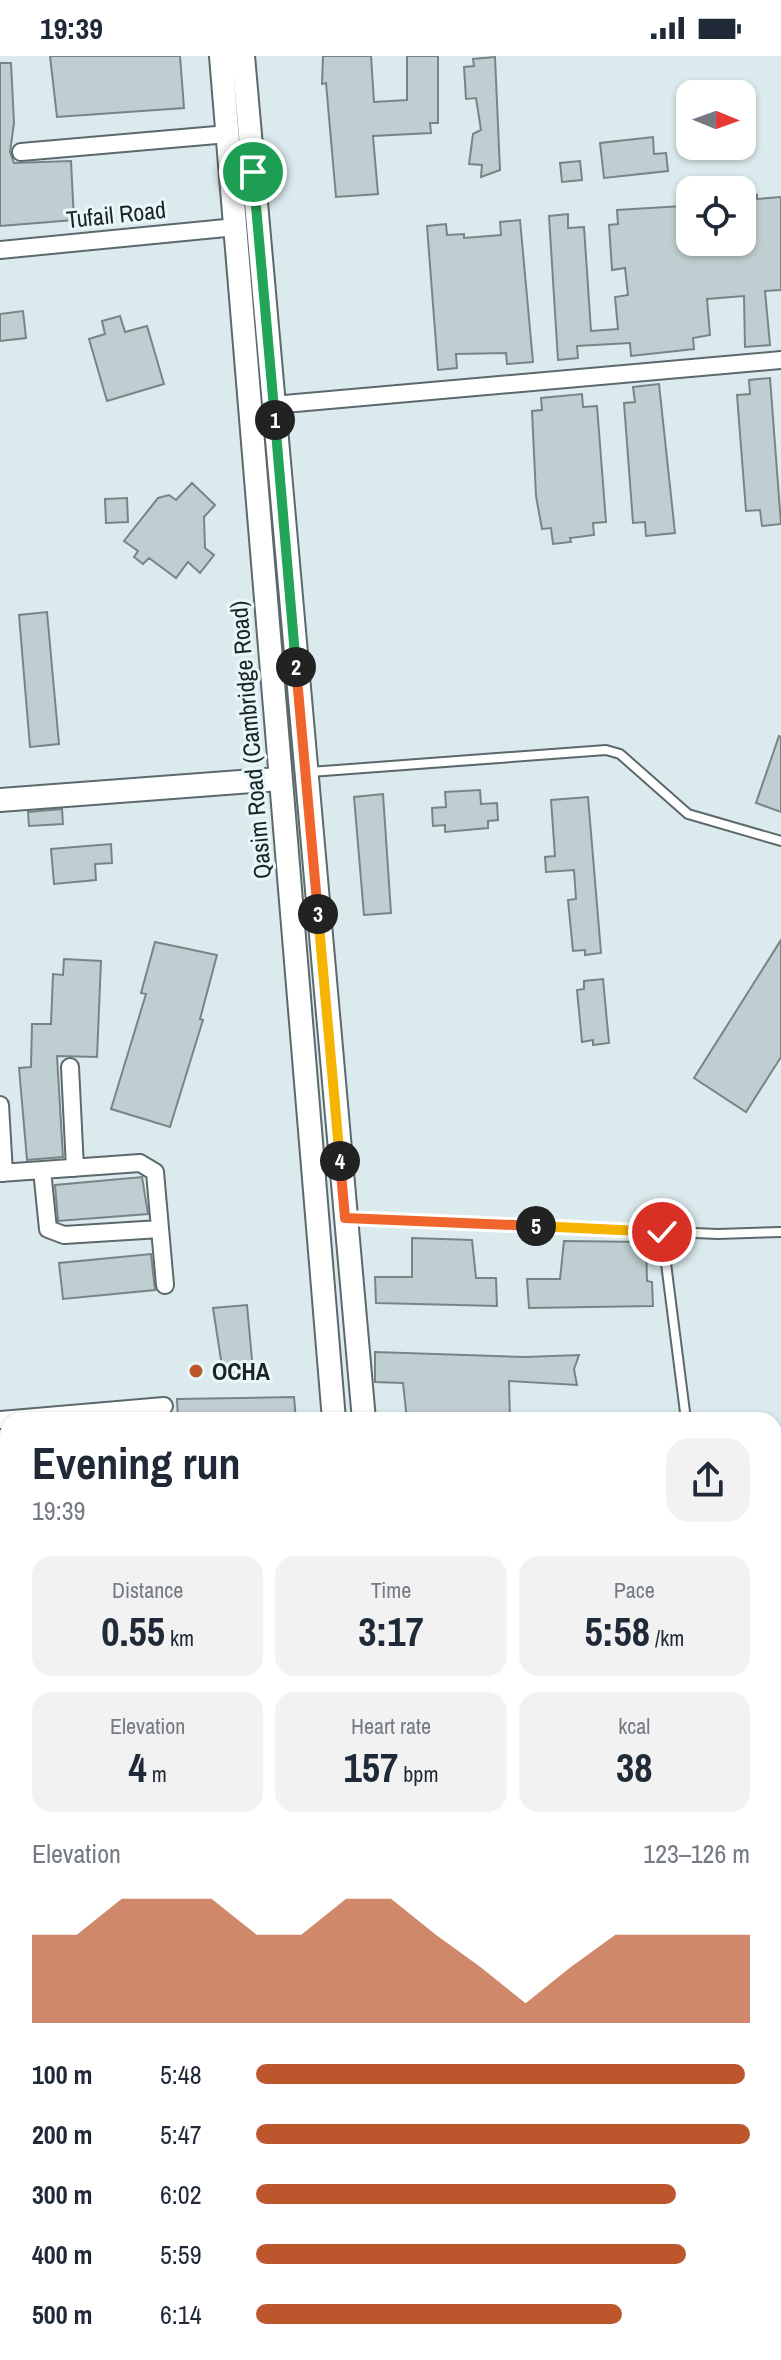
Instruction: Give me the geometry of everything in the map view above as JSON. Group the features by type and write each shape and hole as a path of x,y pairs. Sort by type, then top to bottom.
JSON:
{"main road":[{"name":"Qasim Road (Cambridge Road)","path":"221,56 333,1412"},
{"path":"243,56 363,1412"},
{"path":"0,800 279,779"}],"street":[{"path":"21,152 228,134"},
{"name":"Tufail Road","path":"0,250 236,227"},
{"path":"273,405 781,360"},
{"path":"70,1067 75,1168"},
{"path":"0,1105 2,1173 140,1163 155,1172 165,1285"},
{"path":"42,1170 48,1229 64,1235 160,1229"},
{"path":"94,1412 164,1406"}],"lane":[{"path":"305,772 606,750 620,754 688,814 781,841"},
{"path":"345,1218 662,1232 781,1232"},
{"path":"662,1232 685,1412"}],"building":[{"path":"50,56 180,56 184,108 57,117"},
{"path":"323,56 371,56 374,102 407,100 407,56 438,56 438,123 430,123 431,133 373,136 378,194 336,197 326,83 322,84"},
{"path":"495,57 500,170 481,177 482,165 469,164 473,134 481,130 476,98 466,99 464,67 474,66 473,59"},
{"path":"0,63 11,63 14,123 10,152 14,163 71,161 74,220 0,226"},
{"path":"653,137 654,154 666,153 668,171 604,178 600,143"},
{"path":"580,161 582,180 562,182 560,163"},
{"path":"756,195 757,199 781,197 781,290 765,291 770,345 745,347 744,296 707,299 710,335 693,338 694,349 631,356 630,343 577,346 578,358 558,360 549,216 568,214 568,228 584,227 591,331 618,329 615,297 628,295 625,268 612,270 609,225 618,224 617,210 676,206 676,256 756,256"},
{"path":"520,220 533,362 507,364 506,353 456,354 457,368 438,370 427,226 446,224 447,235 464,234 464,238 501,235 500,222"},
{"path":"23,311 26,338 0,341 0,314"},
{"path":"120,316 125,332 147,326 164,384 107,401 89,339 105,334 102,321"},
{"path":"770,378 781,524 762,526 760,510 746,511 737,395 750,394 749,380"},
{"path":"659,384 675,533 646,536 645,522 633,523 624,403 635,402 633,387"},
{"path":"582,394 583,407 597,406 606,522 593,523 594,535 553,544 551,528 542,529 536,496 532,411 542,410 541,398"},
{"path":"192,483 215,505 204,517 205,548 214,555 200,573 188,562 176,578 149,558 143,564 134,557 138,551 124,541 158,498 169,495 176,500"},
{"path":"127,498 128,522 106,523 105,499"},
{"path":"47,612 59,744 30,747 19,615"},
{"path":"781,737 781,812 756,803"},
{"path":"480,790 481,804 497,803 498,820 488,821 488,828 445,832 445,825 433,826 432,808 446,807 445,792"},
{"path":"383,794 391,913 364,915 354,797"},
{"path":"588,797 601,953 585,955 585,950 573,951 568,900 576,899 574,870 546,872 545,857 555,856 551,800"},
{"path":"62,809 63,824 29,826 28,812"},
{"path":"111,844 112,863 95,864 96,880 54,884 51,849"},
{"path":"781,940 781,1057 746,1112 694,1078"},
{"path":"155,942 217,955 200,1019 203,1020 170,1127 111,1109 146,994 141,993"},
{"path":"64,959 101,961 97,1057 57,1056 63,1157 27,1160 19,1068 31,1067 32,1024 51,1024 53,974 63,975"},
{"path":"603,979 609,1043 593,1045 593,1040 582,1042 577,990 584,989 584,981"},
{"path":"142,1177 148,1214 58,1221 55,1185"},
{"path":"412,1238 472,1240 476,1278 496,1278 497,1306 376,1303 375,1277 412,1277"},
{"path":"564,1241 646,1242 647,1281 652,1282 653,1306 529,1308 527,1279 560,1279"},
{"path":"151,1254 155,1290 63,1299 59,1263"},
{"path":"247,1305 253,1371 223,1373 213,1308"},
{"path":"375,1352 525,1357 579,1355 574,1369 577,1385 509,1381 510,1412 406,1412 403,1383 375,1382"},
{"path":"294,1397 295,1412 178,1412 177,1399"}],"place":[{"name":"OCHA","path":"196,1371"}],"route":[{"path":"253,172 345,1218 662,1232"}]}
